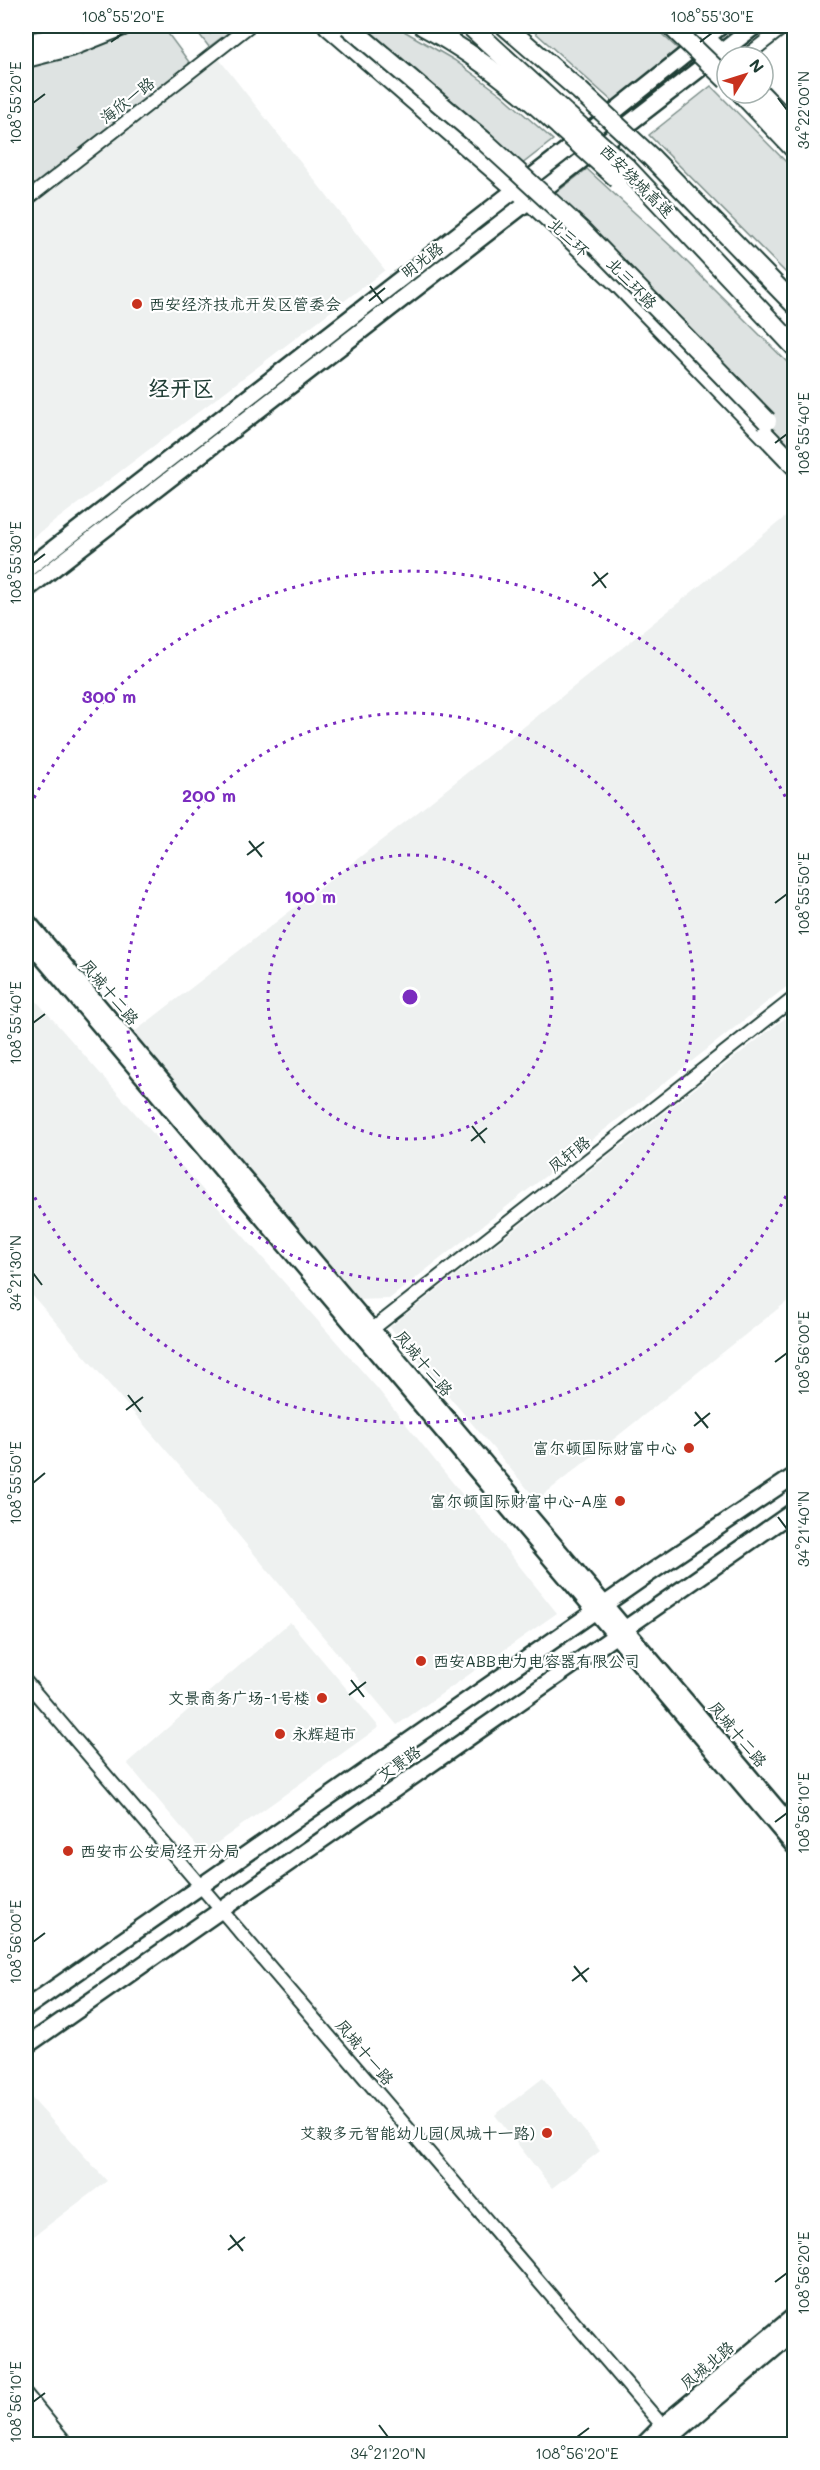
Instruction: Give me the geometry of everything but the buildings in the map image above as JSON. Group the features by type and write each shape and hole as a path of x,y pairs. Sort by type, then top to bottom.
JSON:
{"highway":[{"path":"26,43 52,39 77,26"},
{"path":"26,58 74,46 123,26"},
{"name":"北三环","path":"327,26 523,194 620,285 795,465"},
{"name":"北三环路","path":"348,26 484,141 582,231 767,421 795,458"},
{"path":"423,26 454,42 563,120"},
{"name":"西安绕城高速","path":"470,26 563,120 622,173 723,272 795,346"},
{"name":"西安绕城高速","path":"506,26 652,159 795,304"},
{"path":"671,26 715,68"},
{"path":"707,29 717,45"},
{"path":"752,105 795,150"},
{"path":"772,105 795,128"}],"main road":[{"name":"明光路","path":"735,45 755,26"},
{"name":"明光路","path":"26,590 523,194 707,29"},
{"name":"明光路","path":"26,570 523,194 640,117 715,62"},
{"name":"凤城十二路","path":"26,920 600,1609 795,1829"},
{"name":"凤城十二路","path":"26,938 368,1333"},
{"name":"文景路","path":"26,2008 795,1476"},
{"name":"文景路","path":"26,2046 795,1511"},
{"name":"凤城十二路","path":"620,1631 795,1846"},
{"name":"凤城北路","path":"669,2438 795,2316"},
{"name":"凤城北路","path":"644,2445 669,2438 795,2332"},
{"path":"26,2413 51,2445"},
{"path":"26,2433 35,2445"}],"street":[{"name":"海欣一路","path":"26,200 249,26"},
{"path":"760,45 785,26"},
{"name":"凤轩路","path":"368,1333 795,998"},
{"name":"凤城十一路","path":"26,1682 669,2438"},
{"path":"26,2394 67,2445"}],"shaded area":[{"path":"133,26 173,26 166,31 189,62 189,66 26,197 26,61"},
{"path":"193,26 206,26 204,27 210,34 221,26 237,26 209,47"},
{"path":"352,26 390,26 404,31 454,60 502,95 553,140 517,168"},
{"path":"528,26 653,26 678,49 613,102"},
{"path":"219,59 385,270 26,543 26,210"},
{"path":"711,86 715,90 715,105 730,105 794,170 794,281 649,135"},
{"path":"587,169 673,248 794,369 794,453 719,368 548,199"},
{"path":"794,510 794,981 389,1299 352,1300 133,1033 418,812"},
{"path":"26,989 377,1388 557,1613 397,1725 215,1507 26,1288"},
{"path":"794,1011 794,1296 537,1500 390,1327"},
{"path":"290,1622 379,1727 203,1853 127,1763"},
{"name":"艾毅多元智能幼儿园(凤城十一路)","path":"543,2078 600,2151 552,2188 495,2115"},
{"path":"26,2092 107,2181 26,2242"}],"place":[{"name":"西安经济技术开发区管委会","path":"137,304"},
{"name":"富尔顿国际财富中心","path":"689,1448"},
{"name":"富尔顿国际财富中心-A座","path":"620,1501"},
{"name":"西安ABB电力电容器有限公司","path":"421,1661"},
{"name":"文景商务广场-1号楼","path":"322,1698"},
{"name":"永辉超市","path":"280,1734"},
{"name":"西安市公安局经开分局","path":"68,1851"},
{"name":"艾毅多元智能幼儿园(凤城十一路)","path":"547,2133"}],"district":[{"name":"经开区","path":"181,388"}]}
